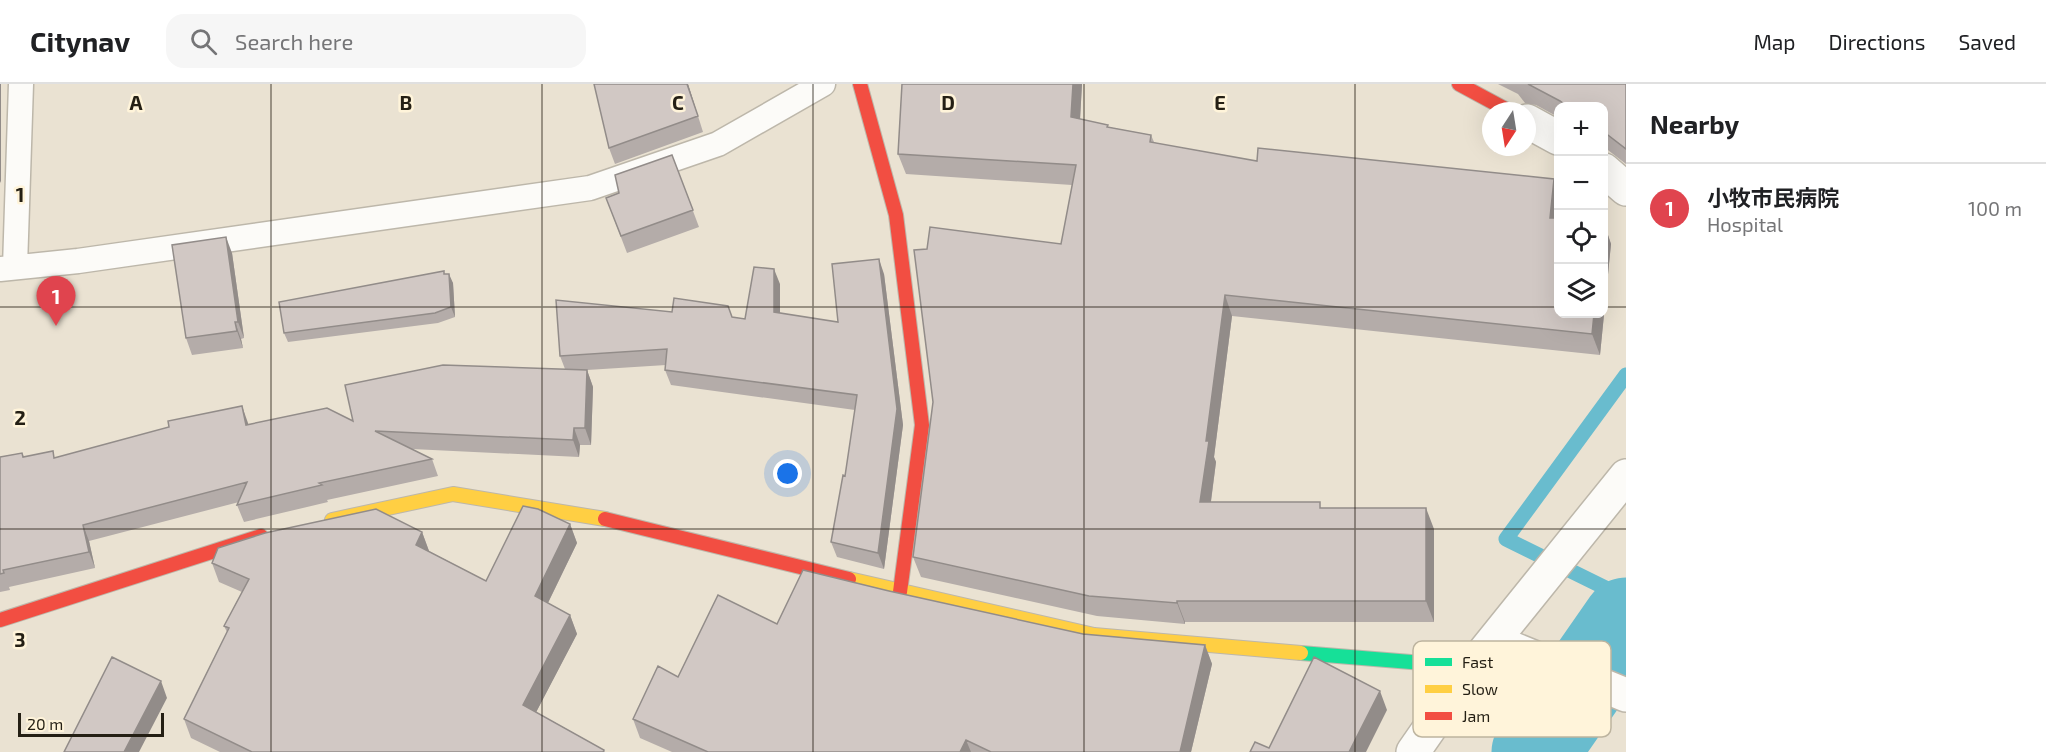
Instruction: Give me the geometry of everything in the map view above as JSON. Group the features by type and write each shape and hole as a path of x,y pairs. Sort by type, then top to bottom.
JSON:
{"street":[{"path":"860,84 896,214 921,425 900,592"},
{"path":"1459,84 1492,102"},
{"path":"1536,126 1554,136"},
{"path":"1608,173 1626,189"},
{"path":"1502,641 1626,476"},
{"path":"314,524 453,494 597,517 900,592 1094,635 1413,662"},
{"path":"0,620 279,531"},
{"path":"1611,689 1626,695"},
{"path":"1413,752 1423,737"}],"lane":[{"path":"21,84 8,268 78,261 591,188 718,144 823,84"}],"building":[{"path":"594,84 687,84 698,116 609,148"},
{"path":"902,84 1073,84 1071,117 1108,125 1107,127 1151,135 1150,142 1257,161 1258,148 1554,179 1550,218 1554,218 1554,318 1594,318 1592,334 1225,295 1200,502 1320,502 1320,508 1426,508 1426,601 1177,601 1177,603 1089,596 913,557 933,402 914,250 927,249 930,227 1061,244 1076,165 898,154"},
{"path":"1528,84 1626,84 1626,149 1608,135 1608,102 1560,101"},
{"path":"672,155 693,210 621,236 606,198 619,193 615,175"},
{"path":"226,237 238,322 235,322 237,331 186,338 172,245"},
{"path":"879,259 897,409 878,553 831,542 843,475 845,476 857,395 665,370 667,349 560,356 556,300 672,312 674,298 728,306 732,317 745,319 754,267 774,269 774,312 838,322 832,264"},
{"path":"444,271 444,274 449,274 451,307 435,313 284,333 279,302"},
{"path":"443,365 587,370 585,428 574,428 573,440 375,431 432,459 319,483 322,485 237,505 247,482 83,525 89,552 3,570 4,573 0,574 0,457 22,453 23,457 53,451 54,458 169,427 168,421 242,406 246,425 327,408 353,421 345,385"},
{"path":"523,506 538,509 570,524 535,596 570,615 523,705 604,750 603,752 252,752 184,719 229,628 224,626 249,579 212,563 218,548 265,533 376,509 422,532 416,545 486,581"},
{"path":"803,570 1083,634 1205,645 1180,752 991,752 966,740 960,752 708,752 633,719 658,666 678,677 718,595 777,624"},
{"path":"112,657 161,681 124,752 64,752"},
{"path":"1314,657 1380,691 1349,752 1250,752 1255,742 1269,748"}],"waterway":[{"path":"1626,375 1506,539 1626,598"},
{"path":"1611,643 1626,621"},
{"path":"1535,752 1545,737"}],"traffic: fast":[{"path":"1301,653 1413,662"}],"traffic: slow":[{"path":"332,520 453,494 605,519"},
{"path":"849,579 1094,635 1301,653"}],"traffic: jam":[{"path":"860,84 896,215 922,425 900,592"},
{"path":"1459,84 1492,102"},
{"path":"605,519 849,579"},
{"path":"0,620 261,536"}],"place":[{"name":"小牧市民病院","path":"56,326"}]}
